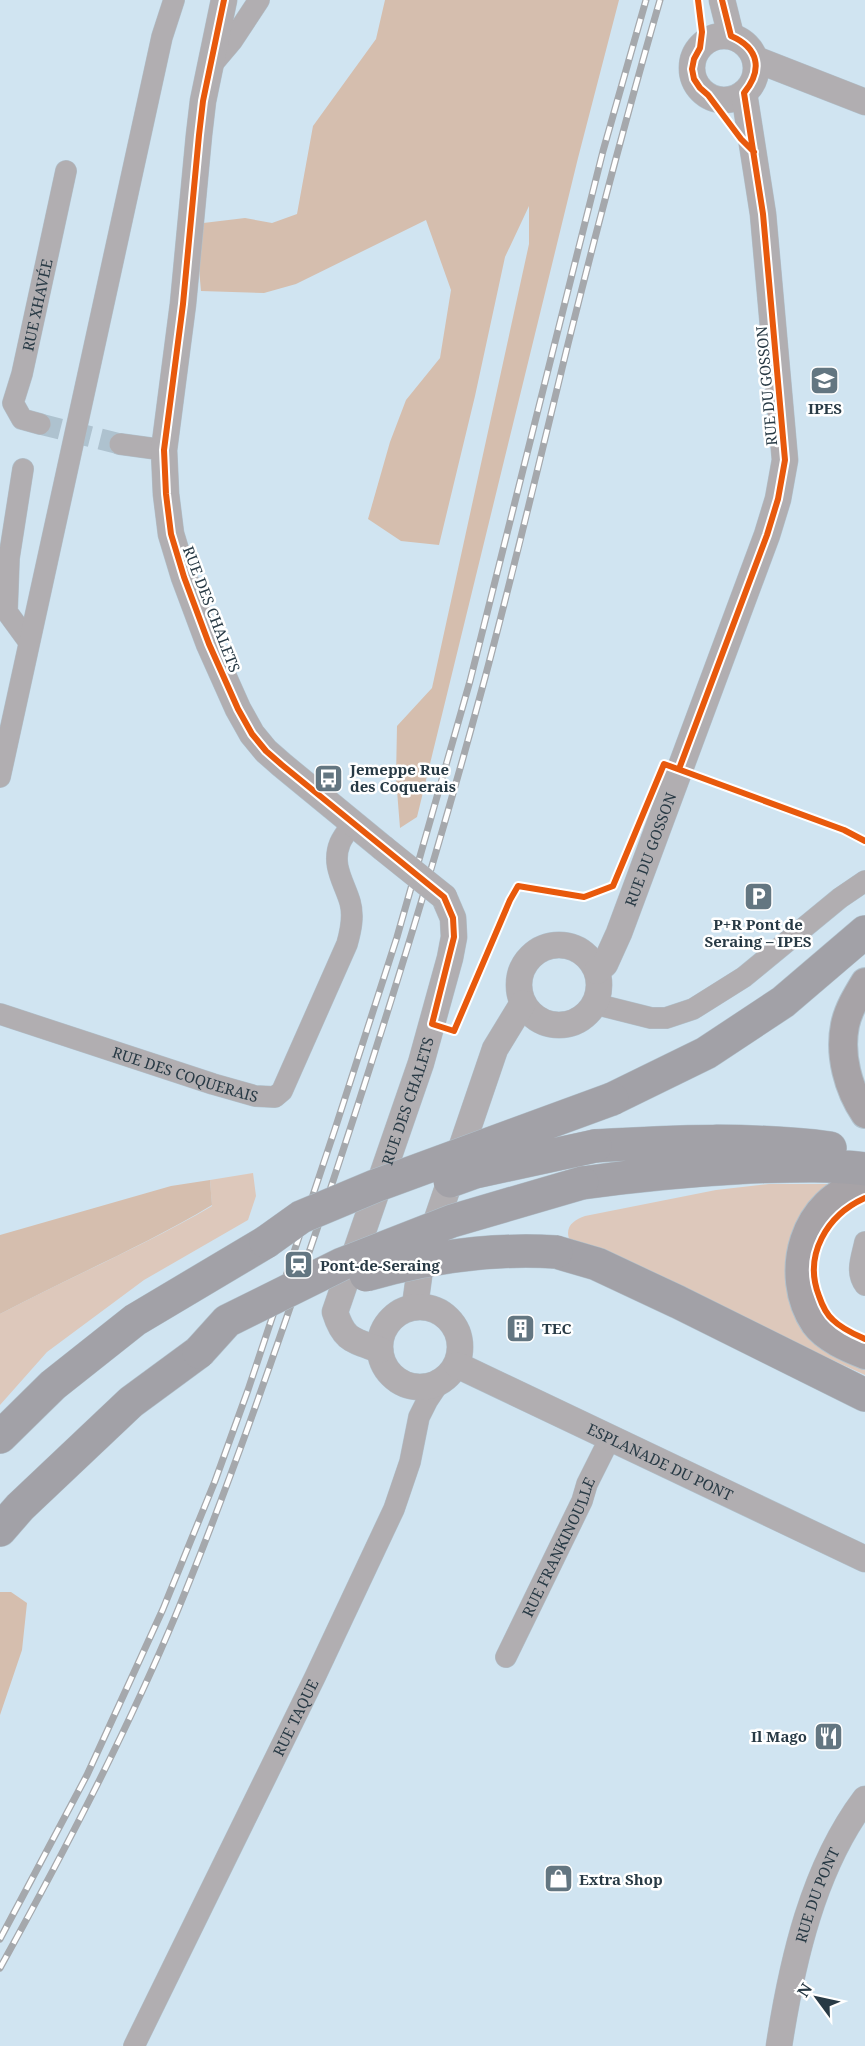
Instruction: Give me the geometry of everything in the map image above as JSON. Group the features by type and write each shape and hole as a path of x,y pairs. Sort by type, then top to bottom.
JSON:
{"highway":[{"path":"0,1437 53,1385 135,1320 266,1242 301,1217 364,1190 612,1099 706,1053 783,1002 865,932"},
{"path":"266,1242 295,1237 475,1172 595,1146 741,1141 796,1143 863,1172"},
{"path":"0,1530 28,1499 131,1402 199,1352 226,1321 342,1264 452,1221 582,1183 635,1175 729,1168 797,1166 863,1172"},
{"path":"199,1352 239,1337 309,1300 360,1277 408,1262 480,1252 528,1250 556,1252 597,1264 865,1395"}],"main road":[{"path":"865,982 845,1024 844,1057 853,1094 865,1114"},
{"path":"863,1172 845,1191 831,1199 810,1224 804,1239 798,1272 806,1307 816,1325 830,1338 865,1355"}],"street":[{"path":"1,770 162,37 174,0"},
{"name":"RUE DES CHALETS","path":"224,0 200,124 183,304 164,450 166,494 174,545 205,633 238,710 252,734 266,751 444,897 453,918 454,937 450,958 421,1063 335,1312 341,1330 354,1340 380,1350"},
{"path":"210,67 232,41 259,0"},
{"path":"722,0 731,36"},
{"path":"731,36 750,48 755,59 756,72 752,83 744,93 731,99 720,99 708,95 694,79 693,59 709,39 731,36"},
{"path":"755,59 865,102"},
{"name":"RUE DU GOSSON","path":"597,971 605,964 619,933 767,535 778,500 785,460 763,214 744,93"},
{"name":"RUE XHAVÉE","path":"40,424 22,419 13,403 22,374 66,171"},
{"path":"120,444 164,450"},
{"path":"23,469 4,559 7,612 29,642"},
{"name":"RUE DES COQUERAIS","path":"0,1014 213,1084 267,1098 275,1097 282,1091 347,944 351,928 350,903 338,871 337,856 340,843 353,823"},
{"path":"595,1004 651,1018 666,1018 693,1009 744,977 840,898 865,881"},
{"path":"556,945 569,946 581,951 597,971 598,993 595,1004 586,1015 575,1022 560,1026 538,1019 523,1003 520,977 525,965 544,948 556,945"},
{"path":"415,1306 420,1269 495,1049 523,1003"},
{"path":"865,1242 859,1269 861,1281 865,1286"},
{"path":"415,1306 429,1307 443,1313 453,1323 460,1336 461,1351 448,1374 426,1387 415,1387 395,1379 387,1371 380,1350 381,1338 389,1322 403,1310 415,1306"},
{"name":"ESPLANADE DU PONT","path":"448,1374 610,1438 865,1558"},
{"name":"RUE TAQUE","path":"134,2046 315,1677 389,1520 403,1486 419,1417 427,1401 448,1374"},
{"name":"RUE FRANKINOULLE","path":"506,1657 610,1438"},
{"name":"RUE DU PONT","path":"779,2046 795,1965 807,1924 828,1864 861,1810"}],"shaded area":[{"path":"385,0 619,0 578,158 417,817 400,828 396,778 397,726 432,688 529,244 529,206 505,257 475,396 439,545 401,541 368,519 390,442 406,400 440,358 451,290 426,220 296,284 264,293 201,291 195,224 245,218 272,223 297,214 313,126 376,39"},
{"path":"253,1173 256,1196 248,1220 144,1280 47,1352 0,1405 0,1314 160,1235 212,1206 210,1180"},
{"path":"210,1180 212,1205 160,1234 0,1314 0,1235 171,1186"},
{"path":"769,1184 835,1184 788,1272 865,1368 865,1375 569,1239 568,1230 571,1224 585,1216 716,1190"},
{"path":"0,1592 11,1592 27,1603 22,1650 0,1715"}],"tunnel":[{"path":"40,424 120,444"}],"railway":[{"path":"0,1939 87,1775 163,1609 215,1481 248,1390 335,1129 397,937 470,681 603,151 646,0"},
{"path":"0,1968 93,1792 137,1703 177,1612 233,1469 317,1229 404,960 482,689 601,214 660,0"}],"cycle path":[{"path":"224,0 203,101 183,304 164,450 171,534 209,644 238,709 252,734 282,765 444,897 453,918 454,937 432,1024 454,1031 518,886 584,897 613,886 664,764 844,830 865,841"},
{"path":"698,0 702,32 700,48 692,69 694,79 754,152"},
{"path":"679,769 767,535 778,499 785,460 763,214 744,93 754,76 755,60 748,47 731,36 722,0"},
{"path":"865,1198 851,1205 830,1226 822,1238 814,1266 815,1281 826,1312 840,1326 865,1339"}],"place":[{"name":"IPES","path":"825,381"},
{"name":"Jemeppe Rue des Coquerais","path":"329,778"},
{"name":"P+R Pont de Seraing – IPES","path":"758,897"},
{"name":"Pont-de-Seraing","path":"299,1265"},
{"name":"TEC","path":"521,1328"},
{"name":"Il Mago","path":"828,1736"},
{"name":"Extra Shop","path":"558,1879"}]}
